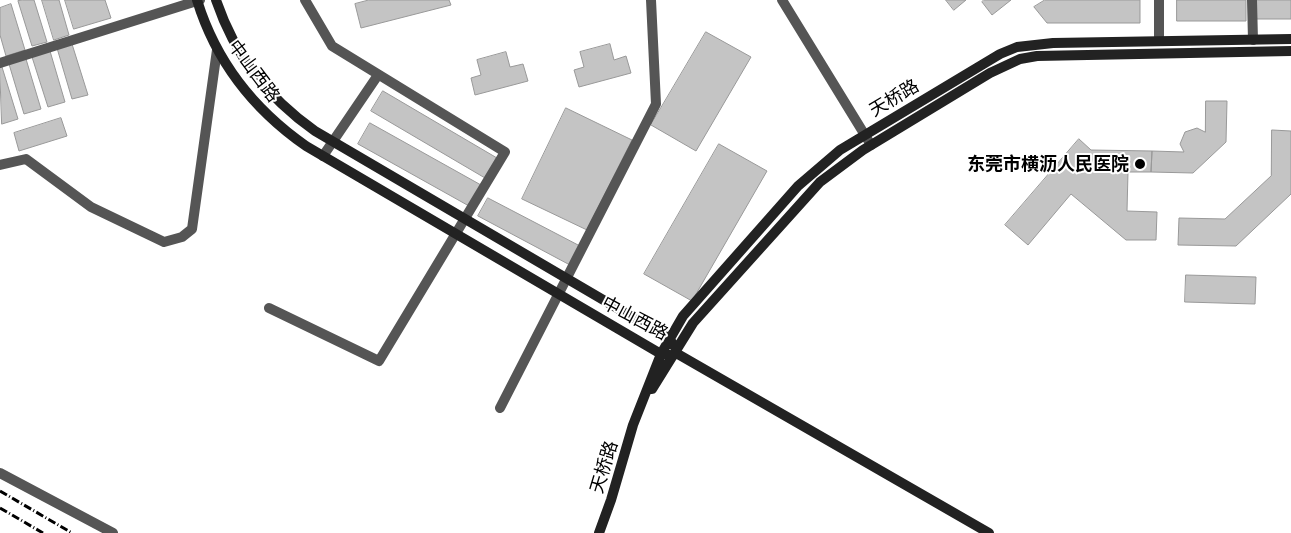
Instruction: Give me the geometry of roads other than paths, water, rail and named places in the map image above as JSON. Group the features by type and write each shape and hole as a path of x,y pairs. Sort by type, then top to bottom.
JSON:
{"main road":[{"name":"中山西路","path":"198,0 217,50 230,73 264,114 284,131 323,156 661,354 676,352 670,339 333,141 295,116 260,82 233,42 216,0"},
{"name":"天桥路","path":"599,533 639,409 661,354 683,316 798,186 826,161 864,135 984,63 1017,47 1044,43 1291,39"},
{"name":"天桥路","path":"639,409 693,323 807,194 833,170 990,73 1020,59 1054,55 1291,51"},
{"path":"676,352 989,533"}],"street":[{"path":"0,63 198,0"},
{"path":"269,308 379,361 505,152 332,46 305,0"},
{"path":"500,408 656,104 651,0"},
{"path":"782,0 871,145"},
{"path":"1159,0 1159,41"},
{"path":"1252,0 1253,40"},
{"path":"0,166 26,159 91,207 164,242 182,237 192,229 217,50"},
{"path":"323,156 378,75"},
{"path":"0,473 113,533"}],"railway":[{"path":"0,491 72,533"},
{"path":"0,508 43,533"}],"place":[{"name":"东莞市横沥人民医院","path":"1140,164"}]}
